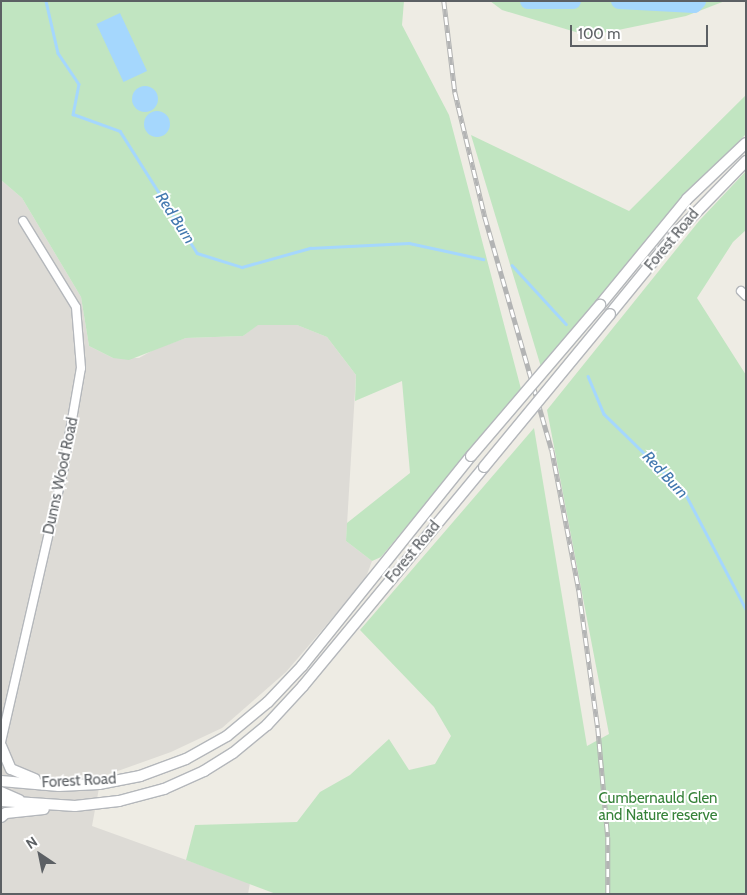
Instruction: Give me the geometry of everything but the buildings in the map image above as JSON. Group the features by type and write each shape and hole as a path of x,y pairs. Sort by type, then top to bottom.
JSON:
{"street":[{"name":"Forest Road","path":"1,781 69,785 140,776 186,759 227,736 268,702 302,666 471,456 600,305 687,199 746,143"},
{"name":"Forest Road","path":"1,802 75,806 120,801 164,789 204,771 267,725 678,231 746,161"},
{"name":"Dunns Wood Road","path":"1,742 64,466 81,368 76,307 23,221"},
{"path":"1,746 6,762 21,776 69,785"},
{"path":"1,792 27,803"},
{"path":"1,817 6,813 75,806"}],"shaded area":[{"path":"1,180 22,198 81,297 89,346 113,358 139,358 155,349 186,338 243,336 257,325 297,325 327,337 356,375 346,541 372,561 365,580 286,672 222,728 171,752 101,777 92,826 250,883 248,894 1,894"}],"green space":[{"path":"1,1 404,1 402,25 449,115 521,389 381,557 372,561 346,541 347,523 410,473 402,381 355,401 356,375 327,337 297,325 258,325 243,336 186,338 129,360 113,358 89,346 81,297 22,198 1,180"},
{"path":"490,1 725,1 686,16 589,36 502,10"},
{"path":"746,95 746,134 664,219 541,367 471,135 629,211"},
{"name":"Cumbernauld Glen and Nature reserve","path":"746,171 746,230 733,242 697,298 746,375 746,894 276,894 186,860 195,825 297,822 320,792 350,775 389,739 409,770 435,764 451,736 434,707 360,630 534,428 587,746 609,734 547,410 699,221"}],"water":[{"path":"120,13 147,71 123,82 96,24"},
{"path":"145,86 154,90 158,99 154,108 145,112 136,108 132,99 136,90"},
{"path":"157,111 166,115 170,124 166,133 157,137 148,133 144,124 148,115"}],"waterway":[{"name":"Red Burn","path":"46,1 58,53 79,84 73,114 120,131 197,253 242,267 310,248 409,243 483,259"},
{"path":"528,1 573,1"},
{"path":"619,1 694,5 698,1"},
{"name":"Red Burn","path":"512,265 566,324"},
{"name":"Red Burn","path":"588,376 604,414 685,493 746,609"}],"railway":[{"path":"444,1 455,92 485,217 552,450 579,590 598,728 608,837 608,894"}]}
